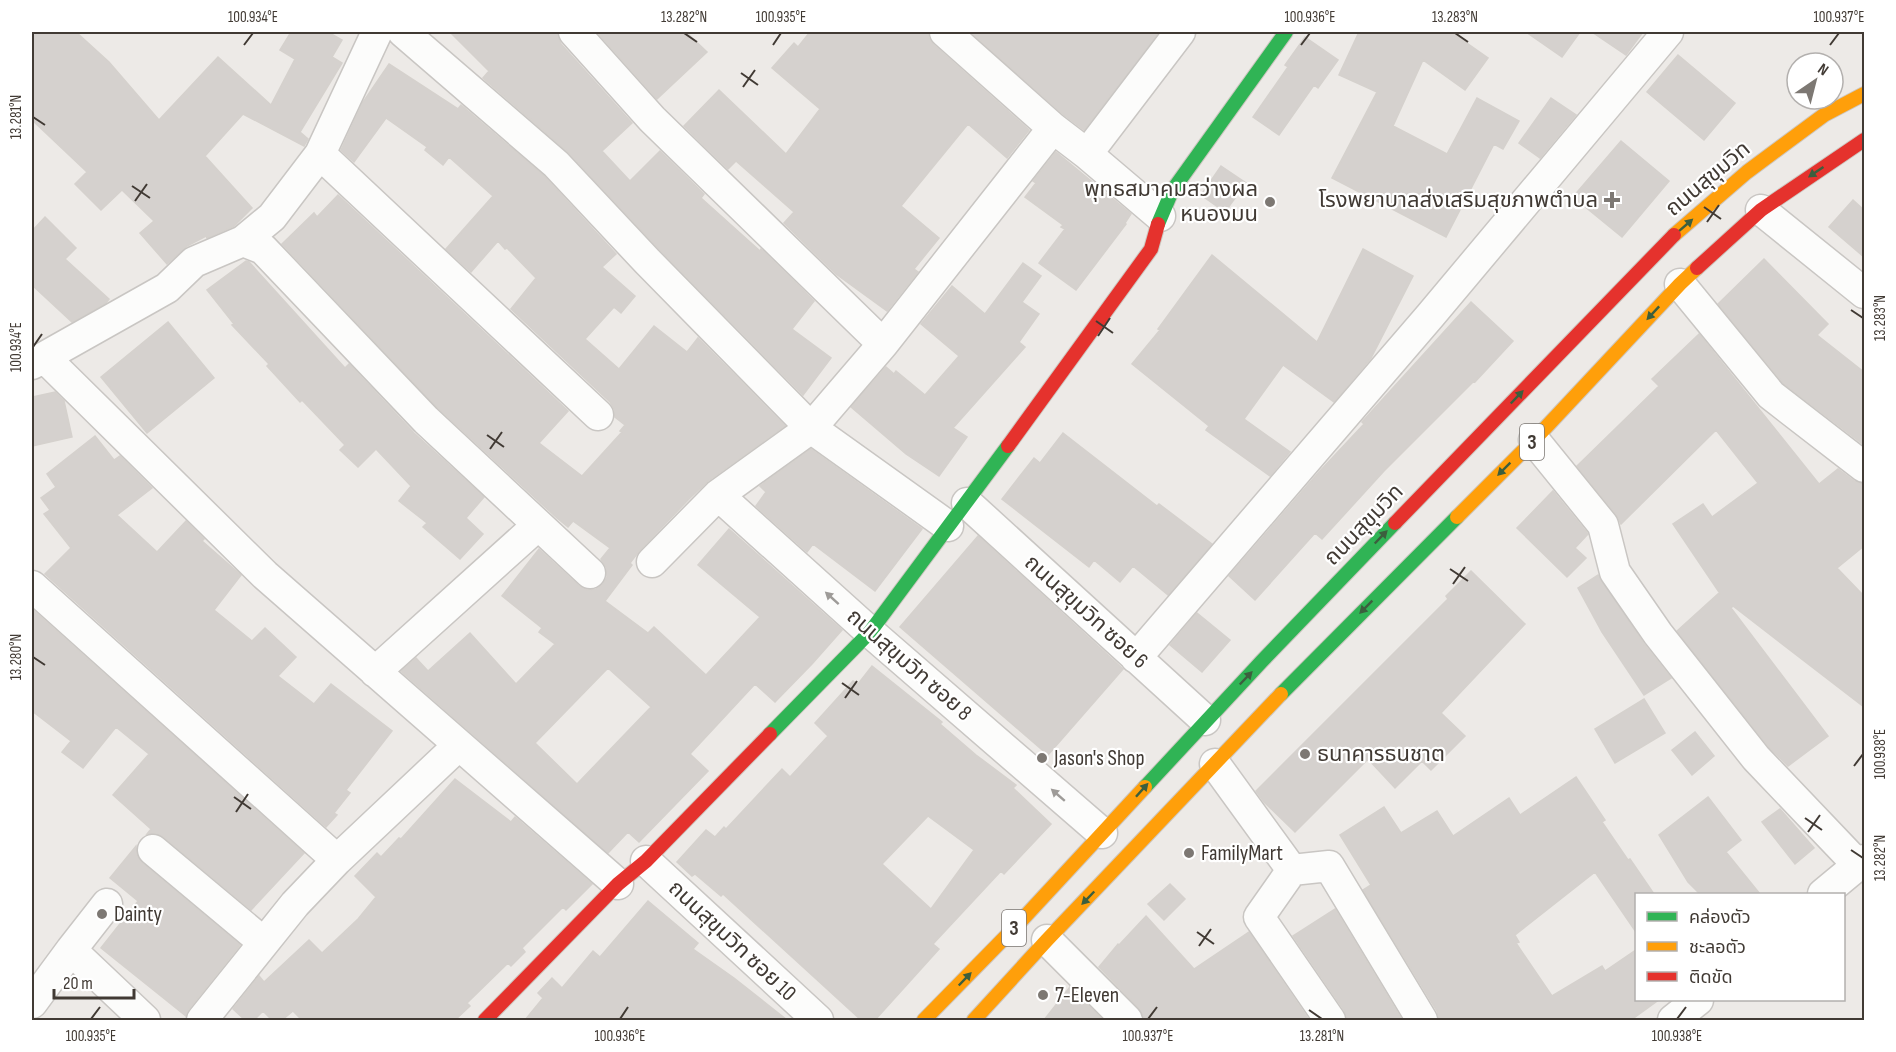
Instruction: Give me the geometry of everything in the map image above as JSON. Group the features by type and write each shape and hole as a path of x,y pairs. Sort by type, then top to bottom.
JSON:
{"main road":[{"path":"485,1020 618,884 646,861 870,632 967,503 1151,249 1160,216 1172,190 1286,32"},
{"name":"ถนนสุขุมวิท","path":"924,1020 1019,923 1205,720 1675,234 1747,172 1824,115 1864,93"},
{"name":"3","path":"974,1020 1317,656 1534,440 1680,284 1761,210 1864,140"}],"street":[{"path":"377,32 320,153 272,217 243,241 194,262 167,288 38,361 265,575 618,884"},
{"path":"403,32 556,164 811,429 948,526"},
{"path":"574,32 652,119 884,344"},
{"path":"945,32 1053,128 1160,216"},
{"path":"1087,154 1180,32"},
{"path":"1136,658 1430,316 1668,32"},
{"path":"652,562 718,495 811,429 884,344 1053,128"},
{"path":"320,153 598,415"},
{"path":"1761,210 1864,293"},
{"path":"243,241 263,249 426,420 590,573"},
{"path":"1680,284 1771,395 1864,467"},
{"path":"1534,440 1603,525 1615,572 1658,634 1756,758 1861,862 1824,893"},
{"name":"ถนนสุขุมวิท ซอย 8","path":"718,495 870,632 1102,833"},
{"name":"ถนนสุขุมวิท ซอย 6","path":"967,503 1205,720"},
{"path":"375,672 537,526"},
{"path":"32,586 337,860"},
{"path":"202,1020 295,904 337,860 459,745"},
{"path":"1215,764 1292,870"},
{"path":"153,850 263,942"},
{"name":"ถนนสุขุมวิท ซอย 10","path":"646,861 818,1020"},
{"path":"1330,1020 1259,918 1292,870 1329,866 1422,1020"},
{"path":"32,1003 107,904"},
{"path":"1047,940 1127,1020"},
{"path":"71,950 145,1020"},
{"path":"1673,1020 1696,1001"}],"building":[{"path":"37,32 76,32 109,62 159,120 218,57 271,105 295,59 280,50 291,32 328,32 342,40 332,57 342,63 300,132 308,139 304,146 243,114 205,156 252,208 234,226 187,246 167,264 140,233 154,221 122,190 101,210 75,184 87,172 32,120 32,38"},
{"path":"450,32 557,32 561,44 632,123 602,151 630,181 660,151 704,194 701,198 760,251 761,249 814,301 792,329 831,358 803,395 659,249 568,152 483,78 489,71"},
{"path":"597,32 686,32 707,52 657,99"},
{"path":"810,32 928,32 934,45 1029,130 1007,158 968,124 901,206 939,238 914,269 918,272 887,311 836,274 784,223 794,212 736,161 728,169 684,126 719,90 786,154 820,109 772,68 794,43 798,47"},
{"path":"970,32 1159,32 1084,130"},
{"path":"1359,32 1451,32 1488,58 1465,90 1423,60 1393,126 1447,154 1477,98 1519,121 1503,149 1494,144 1446,237 1332,178 1377,92 1339,75"},
{"path":"1526,32 1580,32 1562,57"},
{"path":"1592,32 1643,32 1626,55"},
{"path":"1305,37 1338,60 1318,88 1314,85 1279,135 1253,117 1288,67 1285,65"},
{"path":"1678,55 1735,103 1704,140 1647,92"},
{"path":"389,64 458,109 461,105 544,176 616,254 602,267 635,296 621,313 614,307 585,339 619,369 654,326 687,352 698,338 785,426 708,481 689,499 640,550 630,563 632,565 605,601 648,633 654,627 706,675 760,617 698,565 729,529 842,630 775,702 755,684 690,754 708,771 639,842 628,832 608,853 401,671 416,658 428,671 470,633 516,684 555,644 539,632 542,628 502,596 539,549 579,586 587,590 596,589 607,577 606,567 601,559 610,548 573,521 568,527 438,408 282,244 314,213 317,217 338,195 568,411 539,443 582,476 622,432 620,431 625,425 615,417 610,402 511,309 536,278 507,248 505,249 498,241 471,272 446,249 493,196 449,157 443,165 425,150 427,147 386,118 354,162 341,150 363,102","holes":["608,668 651,707 577,784 535,743"]},
{"path":"1551,98 1576,115 1540,158 1519,143"},
{"path":"1621,141 1669,181 1622,237 1573,197"},
{"path":"1056,152 1131,214 1126,224 1076,290 1039,263 1065,229 1061,227 1063,225 1025,197 1036,183 1033,181"},
{"path":"1221,166 1246,183 1225,212 1201,195"},
{"path":"1853,200 1864,210 1864,257 1829,227"},
{"path":"45,217 76,248 65,259 109,299 106,303 72,322 32,285 32,231"},
{"path":"1363,249 1413,276 1371,358 1334,402 1283,365 1244,419 1290,452 1270,476 1206,430 1209,426 1132,364 1160,330 1158,329 1212,255 1317,342"},
{"path":"1764,259 1828,324 1817,335 1864,372 1864,445 1783,383 1718,304"},
{"path":"246,261 345,368 349,364 414,433 484,497 466,518 483,534 460,559 423,527 427,523 399,501 411,486 376,449 358,467 340,450 345,445 302,400 300,402 267,366 269,364 232,325 234,324 207,290"},
{"path":"1023,263 1041,276 1022,302 1039,314 1019,342 1025,347 953,428 967,437 939,476 906,454 851,407 886,367 894,374 896,371 925,395 959,356 921,324 952,286 985,314"},
{"path":"1471,302 1513,341 1475,382 1384,471 1322,539 1315,533 1255,600 1229,576 1364,424 1362,422"},
{"path":"168,322 214,378 147,433 101,377"},
{"path":"1699,334 1819,484 1838,469 1854,481 1864,484 1864,546 1837,568 1864,596 1864,707 1733,606 1731,608 1828,736 1788,766 1769,747 1677,631 1719,593 1721,595 1673,524 1703,504 1712,517 1758,483 1716,430 1621,524 1616,514 1577,466 1659,386 1652,379"},
{"path":"55,392 64,401 72,437 32,446 32,397"},
{"path":"1063,433 1157,506 1159,504 1212,544 1168,595 1133,566 1120,582 1094,560 1089,567 1002,499 1034,458 1040,463"},
{"path":"95,436 114,460 120,456 152,488 117,515 157,552 186,521 204,539 202,541 241,575 214,610 252,641 265,628 296,657 278,676 314,704 331,684 392,731 346,790 350,793 334,813 337,815 326,827 45,574 71,548 44,514 50,510 41,498 56,487 47,474"},
{"path":"811,449 922,529 875,591 813,544 807,552 756,506 766,492 760,486"},
{"path":"1553,491 1588,534 1575,548 1586,558 1567,577 1517,528"},
{"path":"978,536 1123,669 1048,755 900,627"},
{"path":"1471,571 1525,624 1441,713 1465,736 1431,770 1422,761 1395,788 1368,759 1295,832 1256,791 1448,599 1446,596"},
{"path":"1598,575 1644,644 1671,678 1644,695 1602,632 1578,588"},
{"path":"32,609 304,853 251,910 164,837 155,833 147,834 151,829 113,795 149,754 116,727 83,768 62,752 71,741 32,711"},
{"path":"1197,613 1230,640 1202,672 1170,645"},
{"path":"872,666 942,722 940,724 976,755 1016,785 1013,788 1051,824 1004,874 1001,871 933,944 939,949 875,1020 861,1020 723,894 721,896 695,874 692,876 677,862 706,830 715,837 724,827 726,829 782,769 790,777 828,736 815,723 853,681 858,684","holes":["928,816 974,850 931,909 882,864"]},
{"path":"1644,699 1665,733 1615,763 1595,729"},
{"path":"1695,732 1714,756 1692,775 1672,750"},
{"path":"1576,777 1605,820 1602,822 1653,893 1635,893 1635,931 1595,872 1515,935 1519,942 1516,943 1552,996 1602,966 1605,971 1635,951 1635,1001 1657,1001 1631,1020 1439,1020 1437,1011 1363,890 1371,885 1340,835 1384,807 1401,833 1437,811 1453,836 1509,798 1520,815"},
{"path":"455,779 511,822 515,817 592,884 566,910 563,907 522,948 525,952 511,966 508,963 467,1003 470,1006 455,1020 302,1020 293,1011 282,1020 272,1020 263,1011 254,1020 245,1020 233,1009 259,976 264,982 309,940 322,953 358,919 376,897 355,876 377,853 381,857 399,838 401,839"},
{"path":"1708,797 1741,840 1726,852 1759,893 1699,893 1688,882 1659,835"},
{"path":"1780,809 1814,848 1795,864 1762,822"},
{"path":"136,846 137,855 142,863 240,945 189,1009 186,1016 101,948 138,901 110,878"},
{"path":"1170,884 1185,899 1164,920 1148,904"},
{"path":"648,901 698,943 693,949 787,1020 525,1020 543,998 538,993 552,978 562,988 593,951 600,957"},
{"path":"1335,909 1402,1020 1347,1020 1344,1010 1293,936"},
{"path":"1146,916 1194,969 1249,932 1309,1020 1144,1020 1139,1008 1099,967"},
{"path":"1070,987 1103,1020 1044,1020"}],"traffic: fast":[{"path":"1158,224 1172,191 1286,32"},
{"path":"770,734 870,632 1008,446"},
{"path":"1281,694 1457,517"},
{"path":"1145,787 1395,523"}],"traffic: slow":[{"path":"1674,235 1747,172 1824,115 1864,94"},
{"path":"1457,517 1534,440 1697,268"},
{"path":"974,1020 1281,694"},
{"path":"924,1020 1019,923 1145,787"}],"traffic: jam":[{"path":"1697,268 1761,210 1864,140"},
{"path":"1008,446 1151,249 1158,224"},
{"path":"1395,523 1674,235"},
{"path":"485,1020 618,884 646,861 770,734"}],"place":[{"name":"โรงพยาบาลส่งเสริมสุขภาพตำบล","path":"1612,200"},
{"name":"พุทธสมาคมสว่างผล หนองมน","path":"1270,202"},
{"name":"ธนาคารธนชาต","path":"1305,754"},
{"name":"Jason's Shop","path":"1042,758"},
{"name":"FamilyMart","path":"1189,853"},
{"name":"Dainty","path":"102,914"},
{"name":"7-Eleven","path":"1043,995"}]}
